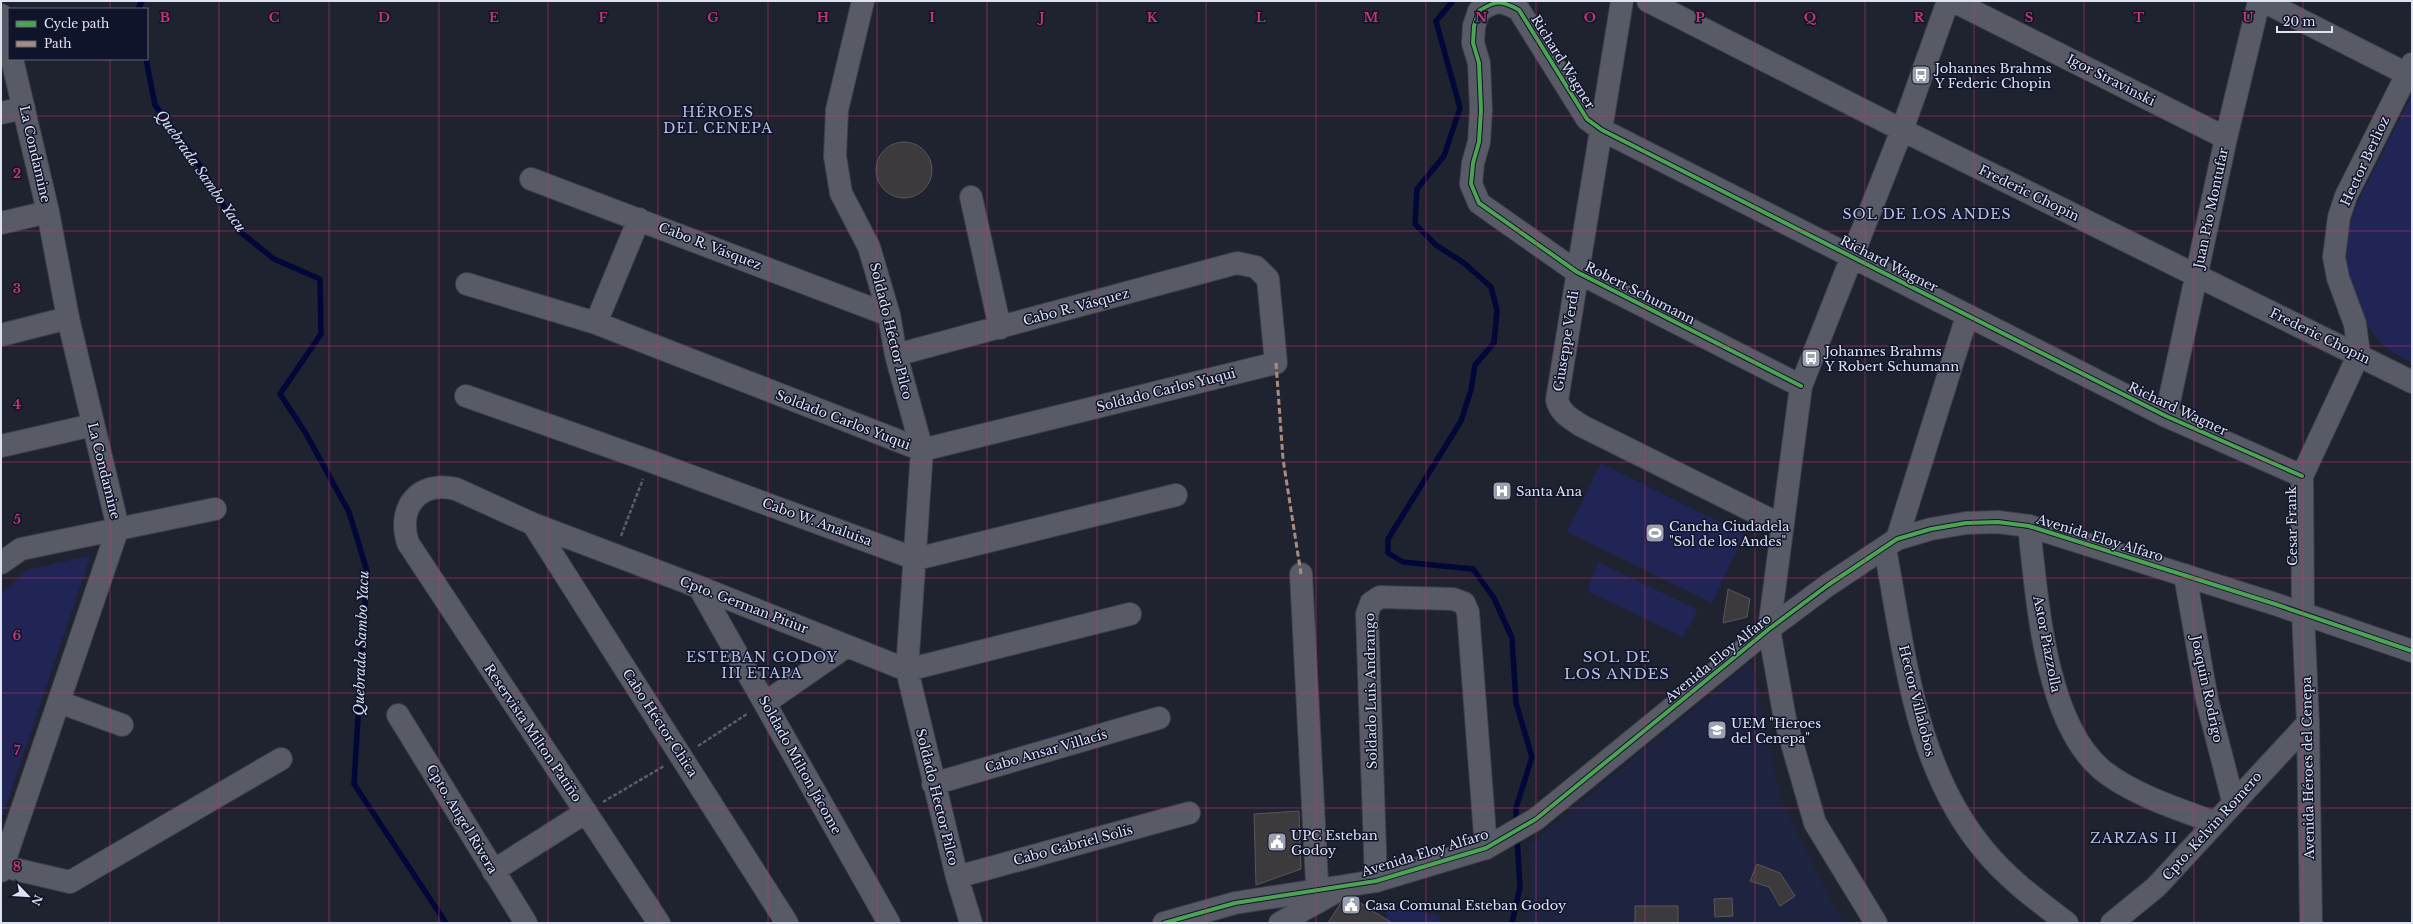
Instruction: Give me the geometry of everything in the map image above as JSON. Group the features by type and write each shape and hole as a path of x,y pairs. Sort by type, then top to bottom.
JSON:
{"street":[{"name":"Soldado Héctor Pilco","path":"863,1 837,110 835,156 841,193 869,248 889,315 896,355 922,450 916,558 907,670"},
{"name":"Richard Wagner","path":"1479,203 1471,184 1473,163 1479,142 1481,110 1479,63 1473,43 1474,26 1479,11 1494,1 1508,3 1519,10 1587,119 1602,130 2166,416 2302,476"},
{"name":"Giuseppe Verdi","path":"1622,1 1557,400 1562,411 1588,430 1781,525"},
{"name":"Frederic Chopin","path":"1648,1 1902,130 2359,354 2412,382"},
{"path":"1876,923 1815,823 1786,719 1769,629 1781,525 1801,386 1851,255 1902,130 1948,1"},
{"name":"Igor Stravinski","path":"1953,1 2226,138"},
{"name":"Juan Pío Montufar","path":"2166,416 2226,138 2258,1"},
{"path":"2263,1 2409,69"},
{"path":"1,15 8,43"},
{"name":"La Condamine","path":"2,868 118,528 68,318 48,212 12,60"},
{"name":"Hector Berlioz","path":"2359,354 2355,324 2336,264 2335,238 2339,217 2346,196 2409,69"},
{"path":"1,113 24,108"},
{"name":"Cabo R. Vásquez","path":"531,178 889,315"},
{"path":"971,197 1000,328"},
{"name":"Robert Schumann","path":"1479,203 1577,272 1801,386"},
{"path":"1,223 48,212"},
{"path":"596,323 638,219"},
{"name":"Cabo R. Vásquez","path":"896,355 1237,263 1256,267 1268,279 1276,363"},
{"name":"Soldado Carlos Yuqui","path":"467,284 596,323 922,450 1276,363"},
{"path":"1891,544 1967,316"},
{"path":"1,335 68,318"},
{"name":"Cesar Frank","path":"2303,614 2302,476 2359,354"},
{"name":"Cabo W. Analuisa","path":"466,396 916,558"},
{"path":"1,446 93,425"},
{"name":"Cpto. German Pitiur","path":"408,544 404,524 408,506 420,493 432,488 447,487 456,489 533,524 699,587 907,670"},
{"path":"916,558 1176,495"},
{"path":"1,563 21,549 215,509"},
{"name":"Avenida Eloy Alfaro","path":"1164,923 1234,903 1317,895 1349,884 1376,881 1493,844 1536,819 1769,629 1828,585 1891,544 1931,529 1966,523 1998,522 2029,526 2185,575 2412,651"},
{"name":"Cabo Héctor Chica","path":"533,524 787,923"},
{"name":"Astor Piazzolla","path":"2029,526 2039,611 2047,655 2057,695 2070,724 2081,742 2101,769 2122,783 2172,806 2214,822"},
{"name":"Reservista Milton Patiño","path":"408,544 659,923"},
{"name":"Hector Villalobos","path":"1891,544 1921,724 1940,782 1953,807 1985,852 2014,882 2067,923"},
{"path":"1301,574 1317,895"},
{"name":"Joaquin Rodrigo","path":"2185,575 2207,700 2233,801"},
{"name":"Soldado Milton Jácome","path":"699,587 889,923"},
{"name":"Soldado Luis Andrango","path":"1376,881 1367,614 1370,603 1380,597 1454,599 1464,604 1468,612 1493,844"},
{"path":"907,670 1130,614"},
{"name":"Avenida Héroes del Cenepa","path":"2303,614 2308,723 2310,922"},
{"path":"765,703 846,646"},
{"name":"Soldado Hector Pilco","path":"907,670 933,784 957,877 971,923"},
{"path":"59,702 122,725"},
{"name":"Cpto. Angel Rivera","path":"398,715 526,923"},
{"name":"Cabo Ansar Villacís","path":"933,784 1159,718"},
{"name":"Cpto. Kelvin Romero","path":"2112,923 2156,888 2233,801 2308,723"},
{"path":"2,868 70,882 281,759"},
{"path":"493,871 586,812"},
{"name":"Cabo Gabriel Solís","path":"957,877 1189,813"},
{"name":"Avenida Eloy Alfaro","path":"1281,923 1317,895"},
{"path":"1234,903 1269,913 1281,923"}],"path":[{"path":"614,556 650,461"}],"shaded area":[{"path":"2412,95 2412,363 2386,348 2379,341 2362,315 2351,286 2347,255 2350,224 2354,211"},
{"name":"Cancha Ciudadela \"Sol de los Andes\"","path":"1601,463 1744,534 1712,603 1567,532"},
{"path":"91,555 1,820 1,593 27,570"},
{"path":"1598,562 1698,610 1683,637 1587,591"},
{"name":"UEM \"Heroes del Cenepa\"","path":"1751,661 1781,799 1834,907 1846,923 1525,923 1532,888 1529,845"},
{"path":"1388,906 1440,916 1439,923 1385,923"}],"building":[{"path":"898,142 910,142 924,150 932,164 930,181 924,190 910,198 898,198 888,193 881,186 876,176 876,164 881,154 888,147"},
{"path":"1728,589 1750,599 1747,617 1723,623"},
{"name":"UPC Esteban Godoy","path":"1299,811 1301,869 1256,885 1254,814"},
{"path":"1757,864 1780,873 1795,896 1780,906 1769,887 1750,881"},
{"name":"Casa Comunal Esteban Godoy","path":"1351,897 1392,923 1328,923 1340,904"},
{"path":"1732,898 1733,916 1715,917 1714,899"},
{"path":"1635,906 1678,906 1678,923 1635,923"}],"waterway":[{"name":"Quebrada Sambo Yacu","path":"138,8 142,1"},
{"path":"1453,1 1436,21 1460,108 1444,156 1417,189 1415,224 1436,245 1464,263 1491,287 1497,310 1494,343 1475,365 1471,390 1461,421 1388,539 1388,553 1403,562 1473,569 1494,598 1512,638 1516,703 1532,757 1516,808 1516,823"},
{"name":"Quebrada Sambo Yacu","path":"146,60 155,105 200,166 238,230 274,259 320,279 321,334 280,394 305,432 349,512 367,571 354,784 446,923"},
{"path":"1512,923 1520,887 1517,836"}],"marked path":[{"path":"1276,363 1283,459 1301,574"}],"cycle path":[{"path":"1801,386 1577,272 1479,203 1471,184 1473,163 1479,142 1481,110 1479,63 1473,43 1474,26 1479,11 1494,3 1508,4 1519,10 1587,119 1602,130 2166,416 2302,476"},
{"path":"1164,923 1235,903 1376,881 1486,848 1536,819 1769,629 1828,585 1897,539 1931,529 1966,523 1998,522 2029,526 2275,604 2412,651"}],"place":[{"name":"Johannes Brahms Y Federic Chopin","path":"1921,75"},
{"name":"Johannes Brahms Y Robert Schumann","path":"1811,358"},
{"name":"Santa Ana","path":"1502,491"},
{"name":"Cancha Ciudadela \"Sol de los Andes\"","path":"1655,533"},
{"name":"UEM \"Heroes del Cenepa\"","path":"1717,730"},
{"name":"UPC Esteban Godoy","path":"1277,842"},
{"name":"Casa Comunal Esteban Godoy","path":"1351,905"}],"district":[{"name":"HÉROES DEL CENEPA","path":"718,120"},
{"name":"SOL DE LOS ANDES","path":"1927,214"},
{"name":"SOL DE LOS ANDES","path":"1617,664"},
{"name":"ESTEBAN GODOY III ETAPA","path":"762,666"},
{"name":"ZARZAS II","path":"2134,838"}]}
